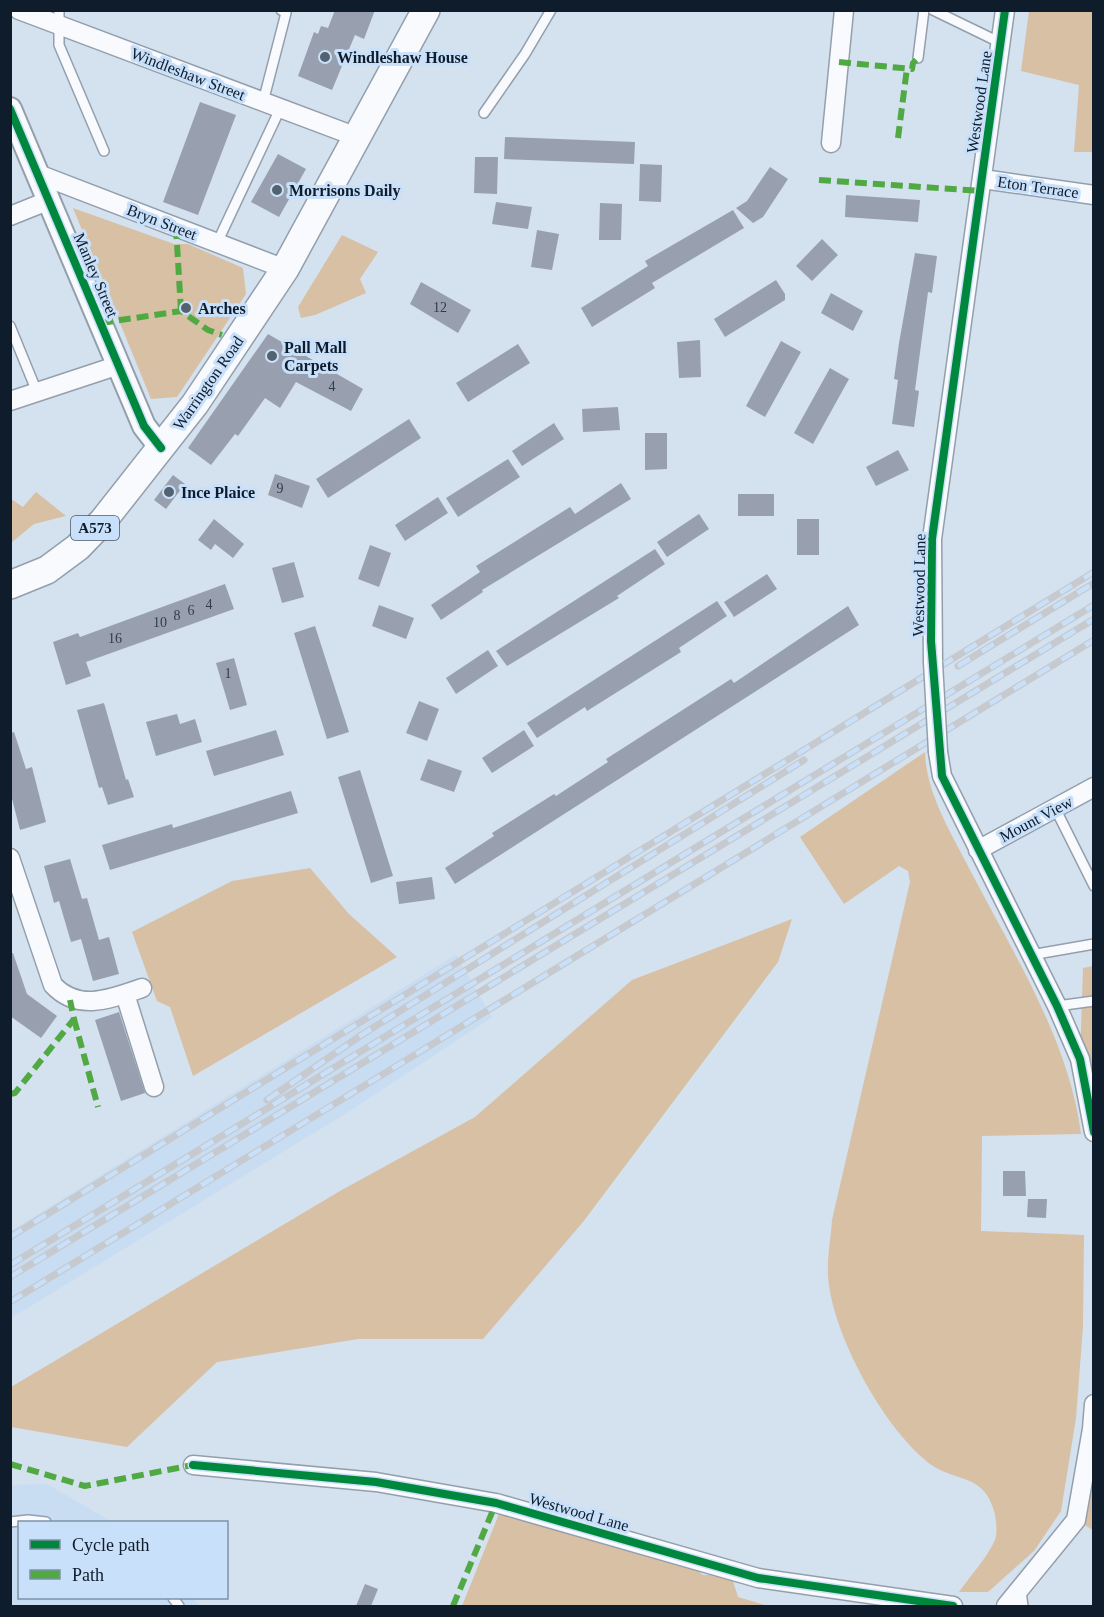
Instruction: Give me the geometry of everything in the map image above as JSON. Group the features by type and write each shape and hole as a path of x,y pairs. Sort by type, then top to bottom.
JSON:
{"main road":[{"name":"Warrington Road","path":"10,585 47,570 78,547 103,521 195,404 285,269 426,10"}],"street":[{"name":"Windleshaw Street","path":"19,10 59,18 280,109 357,137"},
{"path":"831,143 844,10"},
{"name":"Westwood Lane","path":"1005,10 932,539 930,586 938,752 942,776 1057,1006 1080,1059 1094,1132"},
{"name":"Manley Street","path":"10,109 144,426 161,448"},
{"name":"Bryn Street","path":"38,174 285,269"},
{"name":"Eton Terrace","path":"982,179 1094,195"},
{"path":"10,216 50,200"},
{"path":"10,401 119,365"},
{"name":"Mount View","path":"978,850 1094,787"},
{"path":"10,858 53,985 70,1000 82,1002 133,991 154,1087"},
{"path":"1006,1606 1022,1597 1076,1520 1092,1429 1094,1404"},
{"name":"Westwood Lane","path":"193,1465 376,1482 503,1504 758,1578 953,1606"}],"lane":[{"path":"263,102 286,13 281,10"},
{"path":"484,113 525,54 551,10"},
{"path":"918,58 924,10"},
{"path":"933,10 1001,43"},
{"path":"59,18 59,45 104,151"},
{"path":"218,243 280,109"},
{"path":"10,326 37,392"},
{"path":"1055,808 1094,886"},
{"path":"1031,954 1094,944"},
{"path":"1057,1006 1094,1001"},
{"path":"19,1521 37,1521"}],"shaded area":[{"path":"1029,11 1093,11 1093,152 1074,152 1079,85 1021,71"},
{"path":"73,208 174,244 188,244 243,268 246,294 177,397 151,399"},
{"path":"342,235 378,252 360,279 366,293 315,315 301,318 298,307"},
{"path":"36,492 66,516 34,524 11,543 11,499 23,507"},
{"path":"925,752 926,768 941,813 1021,965 1052,1031 1075,1099 1081,1134 982,1136 981,1231 1084,1235 1083,1326 1076,1418 1061,1511 1034,1551 988,1592 959,1592 995,1540 996,1519 988,1497 976,1484 933,1466 915,1451 897,1430 864,1380 850,1352 831,1299 828,1275 832,1220 910,882 908,871 899,866 844,904 800,837"},
{"path":"310,868 349,914 397,957 193,1076 170,1007 157,1001 132,932 232,881"},
{"path":"792,919 778,962 583,1222 483,1339 358,1339 217,1362 127,1447 11,1427 11,1387 340,1191 475,1117 632,980"},
{"path":"456,955 492,1017 353,1109 11,1318 11,1231"},
{"path":"1093,966 1093,1132 1080,1059 1083,968"},
{"path":"1093,1404 1093,1530 1076,1520"},
{"path":"47,1484 110,1521 18,1521 18,1599 194,1599 199,1606 11,1606 10,1485"},
{"path":"504,1512 690,1565 703,1575 731,1575 738,1597 768,1606 462,1606 499,1514"}],"building":[{"name":"Windleshaw House","path":"335,10 375,10 364,39 355,35 332,90 298,76 314,32 318,34 321,26 328,28"},
{"path":"200,102 236,115 198,215 163,202"},
{"path":"505,137 635,142 634,164 504,159"},
{"name":"Morrisons Daily","path":"278,154 306,169 279,217 251,202"},
{"path":"475,157 498,157 497,194 474,193"},
{"path":"640,164 662,165 661,202 639,201"},
{"path":"770,167 788,179 763,217 753,223 736,208 747,201"},
{"path":"846,195 920,200 918,222 845,217"},
{"path":"496,202 532,207 528,229 492,224"},
{"path":"600,203 622,204 621,240 599,240"},
{"path":"733,210 744,228 652,283 655,288 592,327 581,308 648,266 645,261"},
{"path":"537,230 559,234 552,270 531,267"},
{"path":"822,239 838,255 812,281 796,266"},
{"path":"915,253 937,256 932,293 928,292 915,390 919,391 914,427 892,424 898,380 894,379"},
{"path":"776,280 785,294 785,300 725,337 714,319"},
{"path":"421,282 471,310 458,333 410,304"},
{"path":"831,293 863,311 853,331 821,313"},
{"path":"268,334 363,389 351,411 296,382 280,408 265,398 238,436 235,434 211,465 188,448"},
{"path":"700,340 701,377 679,378 677,342"},
{"path":"781,341 801,352 765,417 746,406"},
{"path":"518,344 530,363 468,402 456,383"},
{"path":"830,368 849,379 813,444 794,433"},
{"path":"618,407 620,430 583,432 582,409"},
{"path":"409,419 421,438 328,498 316,479"},
{"path":"554,423 564,439 522,466 512,451"},
{"path":"645,433 667,433 667,469 645,470"},
{"path":"898,450 909,470 876,486 866,467"},
{"path":"508,459 520,477 458,517 446,498"},
{"path":"275,474 310,486 302,508 268,495"},
{"name":"Ince Plaice","path":"173,475 185,484 166,509 154,500"},
{"path":"621,483 631,499 482,590 483,592 441,620 431,605 480,572 476,566 570,507 575,514"},
{"path":"738,494 774,494 774,516 738,516"},
{"path":"438,497 448,513 405,541 395,525"},
{"path":"699,514 709,529 667,557 657,542"},
{"path":"214,519 244,544 233,558 215,544 211,550 198,540"},
{"path":"797,519 819,519 819,555 797,555"},
{"path":"370,545 391,553 379,587 358,579"},
{"path":"655,549 665,564 617,596 619,598 507,666 496,651"},
{"path":"294,562 304,597 282,603 272,568"},
{"path":"767,574 777,589 734,617 724,602"},
{"path":"225,584 234,609 86,662 91,676 66,685 53,642 78,633 80,637"},
{"path":"717,601 727,616 679,648 681,652 587,711 585,707 537,738 527,723"},
{"path":"379,605 414,618 406,639 372,626"},
{"path":"848,606 859,625 455,884 445,868 494,836 492,833 554,794 556,796 608,762 606,759 731,679 734,683"},
{"path":"315,626 349,732 327,739 294,633"},
{"path":"488,650 498,666 456,694 446,678"},
{"path":"234,658 247,705 230,710 216,663"},
{"path":"419,701 439,709 427,741 406,733"},
{"path":"104,703 126,780 128,779 134,797 108,805 102,787 99,788 77,710"},
{"path":"177,714 180,724 195,719 202,742 156,756 146,722"},
{"path":"276,730 284,755 214,776 206,751"},
{"path":"524,730 534,746 492,773 482,758"},
{"path":"14,732 26,769 32,767 46,822 20,830 10,791 10,733"},
{"path":"428,759 462,771 454,792 420,780"},
{"path":"360,770 393,876 371,883 338,777"},
{"path":"291,791 298,813 110,870 102,845 172,824 173,828"},
{"path":"70,859 82,899 87,898 99,940 109,937 119,974 93,981 81,939 71,942 59,901 54,903 44,866"},
{"path":"432,877 435,899 399,904 396,882"},
{"path":"13,953 27,994 57,1016 41,1038 10,1016 10,954"},
{"path":"119,1012 145,1093 121,1101 95,1020"},
{"path":"1003,1171 1025,1171 1026,1196 1003,1196"},
{"path":"1028,1199 1047,1199 1046,1218 1027,1217"},
{"path":"365,1584 378,1589 371,1606 356,1606"}],"railway":[{"path":"10,1237 1094,572"},
{"path":"958,666 1094,583"},
{"path":"10,1265 1094,605"},
{"path":"10,1277 1094,619"},
{"path":"10,1302 1094,640"},
{"path":"267,1100 363,1034 804,760"}],"marked path":[{"path":"839,62 912,69 913,63 918,58"},
{"path":"898,138 907,68"},
{"path":"819,180 981,191"},
{"path":"176,227 181,311"},
{"path":"101,323 181,311 208,330 222,335"},
{"path":"10,1094 15,1093 74,1019 70,1000"},
{"path":"74,1019 98,1107"},
{"path":"10,1464 85,1486 193,1465"},
{"path":"453,1606 496,1503"}],"cycle path":[{"path":"1005,10 932,539 931,641 942,776 1057,1006 1080,1059 1094,1132"},
{"path":"10,109 144,426 161,448"},
{"path":"193,1465 376,1482 496,1503 758,1578 953,1606"}],"place":[{"name":"Windleshaw House","path":"325,57"},
{"name":"Morrisons Daily","path":"277,190"},
{"name":"Arches","path":"186,308"},
{"name":"Pall Mall Carpets","path":"272,356"},
{"name":"Ince Plaice","path":"169,492"}]}
